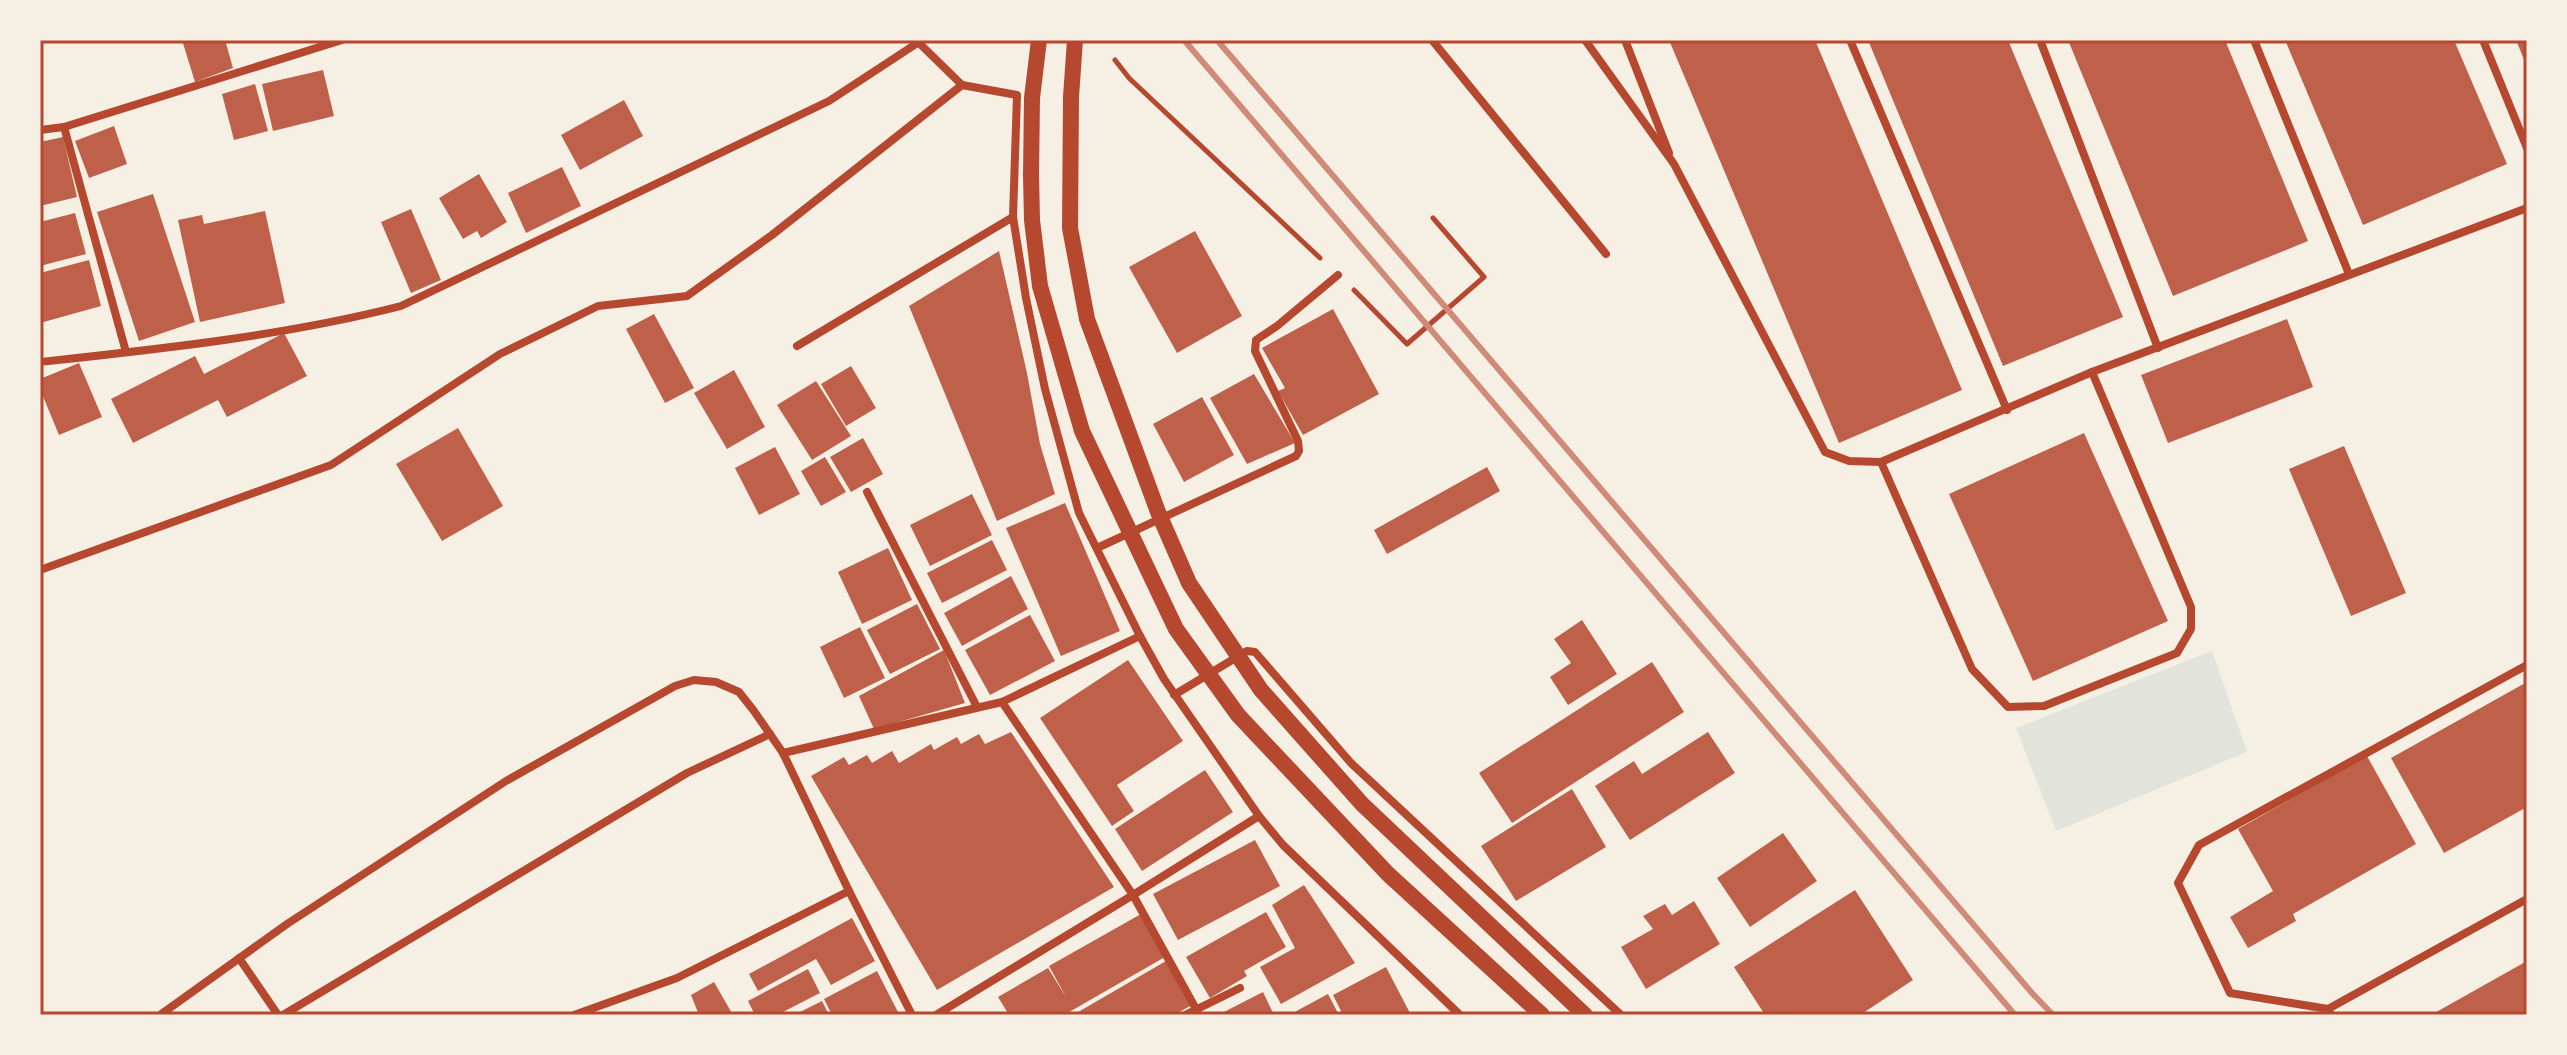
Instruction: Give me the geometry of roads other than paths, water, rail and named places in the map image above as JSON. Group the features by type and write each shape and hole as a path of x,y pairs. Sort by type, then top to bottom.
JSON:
{"main road":[{"path":"1039,40 1032,98 1031,175 1032,220 1040,286 1082,431 1176,629 1238,715 1348,832 1399,885 1542,1015"},
{"path":"1075,40 1071,97 1070,228 1087,319 1158,512 1189,583 1261,690 1362,804 1585,1015"}],"street":[{"path":"40,130 64,127 342,40"},
{"path":"1432,40 1606,254"},
{"path":"1585,40 1674,164"},
{"path":"1625,40 1674,164 1825,452 1849,461 1881,462 2092,372 2527,208"},
{"path":"1850,40 2007,410"},
{"path":"2040,40 2158,348"},
{"path":"2254,40 2349,274"},
{"path":"2483,40 2527,148"},
{"path":"40,362 344,320 401,306 829,101 918,41 962,85 1017,95 1013,217 1045,389 1079,513 1140,636 1174,695 1283,845 1460,1015"},
{"path":"40,570 331,465 500,354 598,306 687,296 772,235 962,85"},
{"path":"64,127 126,352"},
{"path":"797,346 1013,217"},
{"path":"1097,548 1296,456 1298,441 1255,351 1256,340 1338,275"},
{"path":"1881,462 1972,669 2008,707 2044,706 2177,653 2191,629 2191,607 2092,372"},
{"path":"867,492 977,707"},
{"path":"783,753 1002,702 1140,636"},
{"path":"1174,695 1247,651 1255,652 1351,763 1621,1015"},
{"path":"2527,665 2199,845 2178,883 2230,993 2330,1012 2527,899"},
{"path":"160,1015 352,880 506,781 675,686 694,680 716,682 739,692 783,753 912,1015"},
{"path":"1002,702 1133,895 1196,1009"},
{"path":"239,958 280,1015 687,773 770,734"},
{"path":"936,1015 1259,816"},
{"path":"574,1015 677,978 849,891"},
{"path":"1185,1015 1240,988"}],"railway":[{"path":"1184,40 2015,1015"},
{"path":"1217,40 2053,1015"}]}
